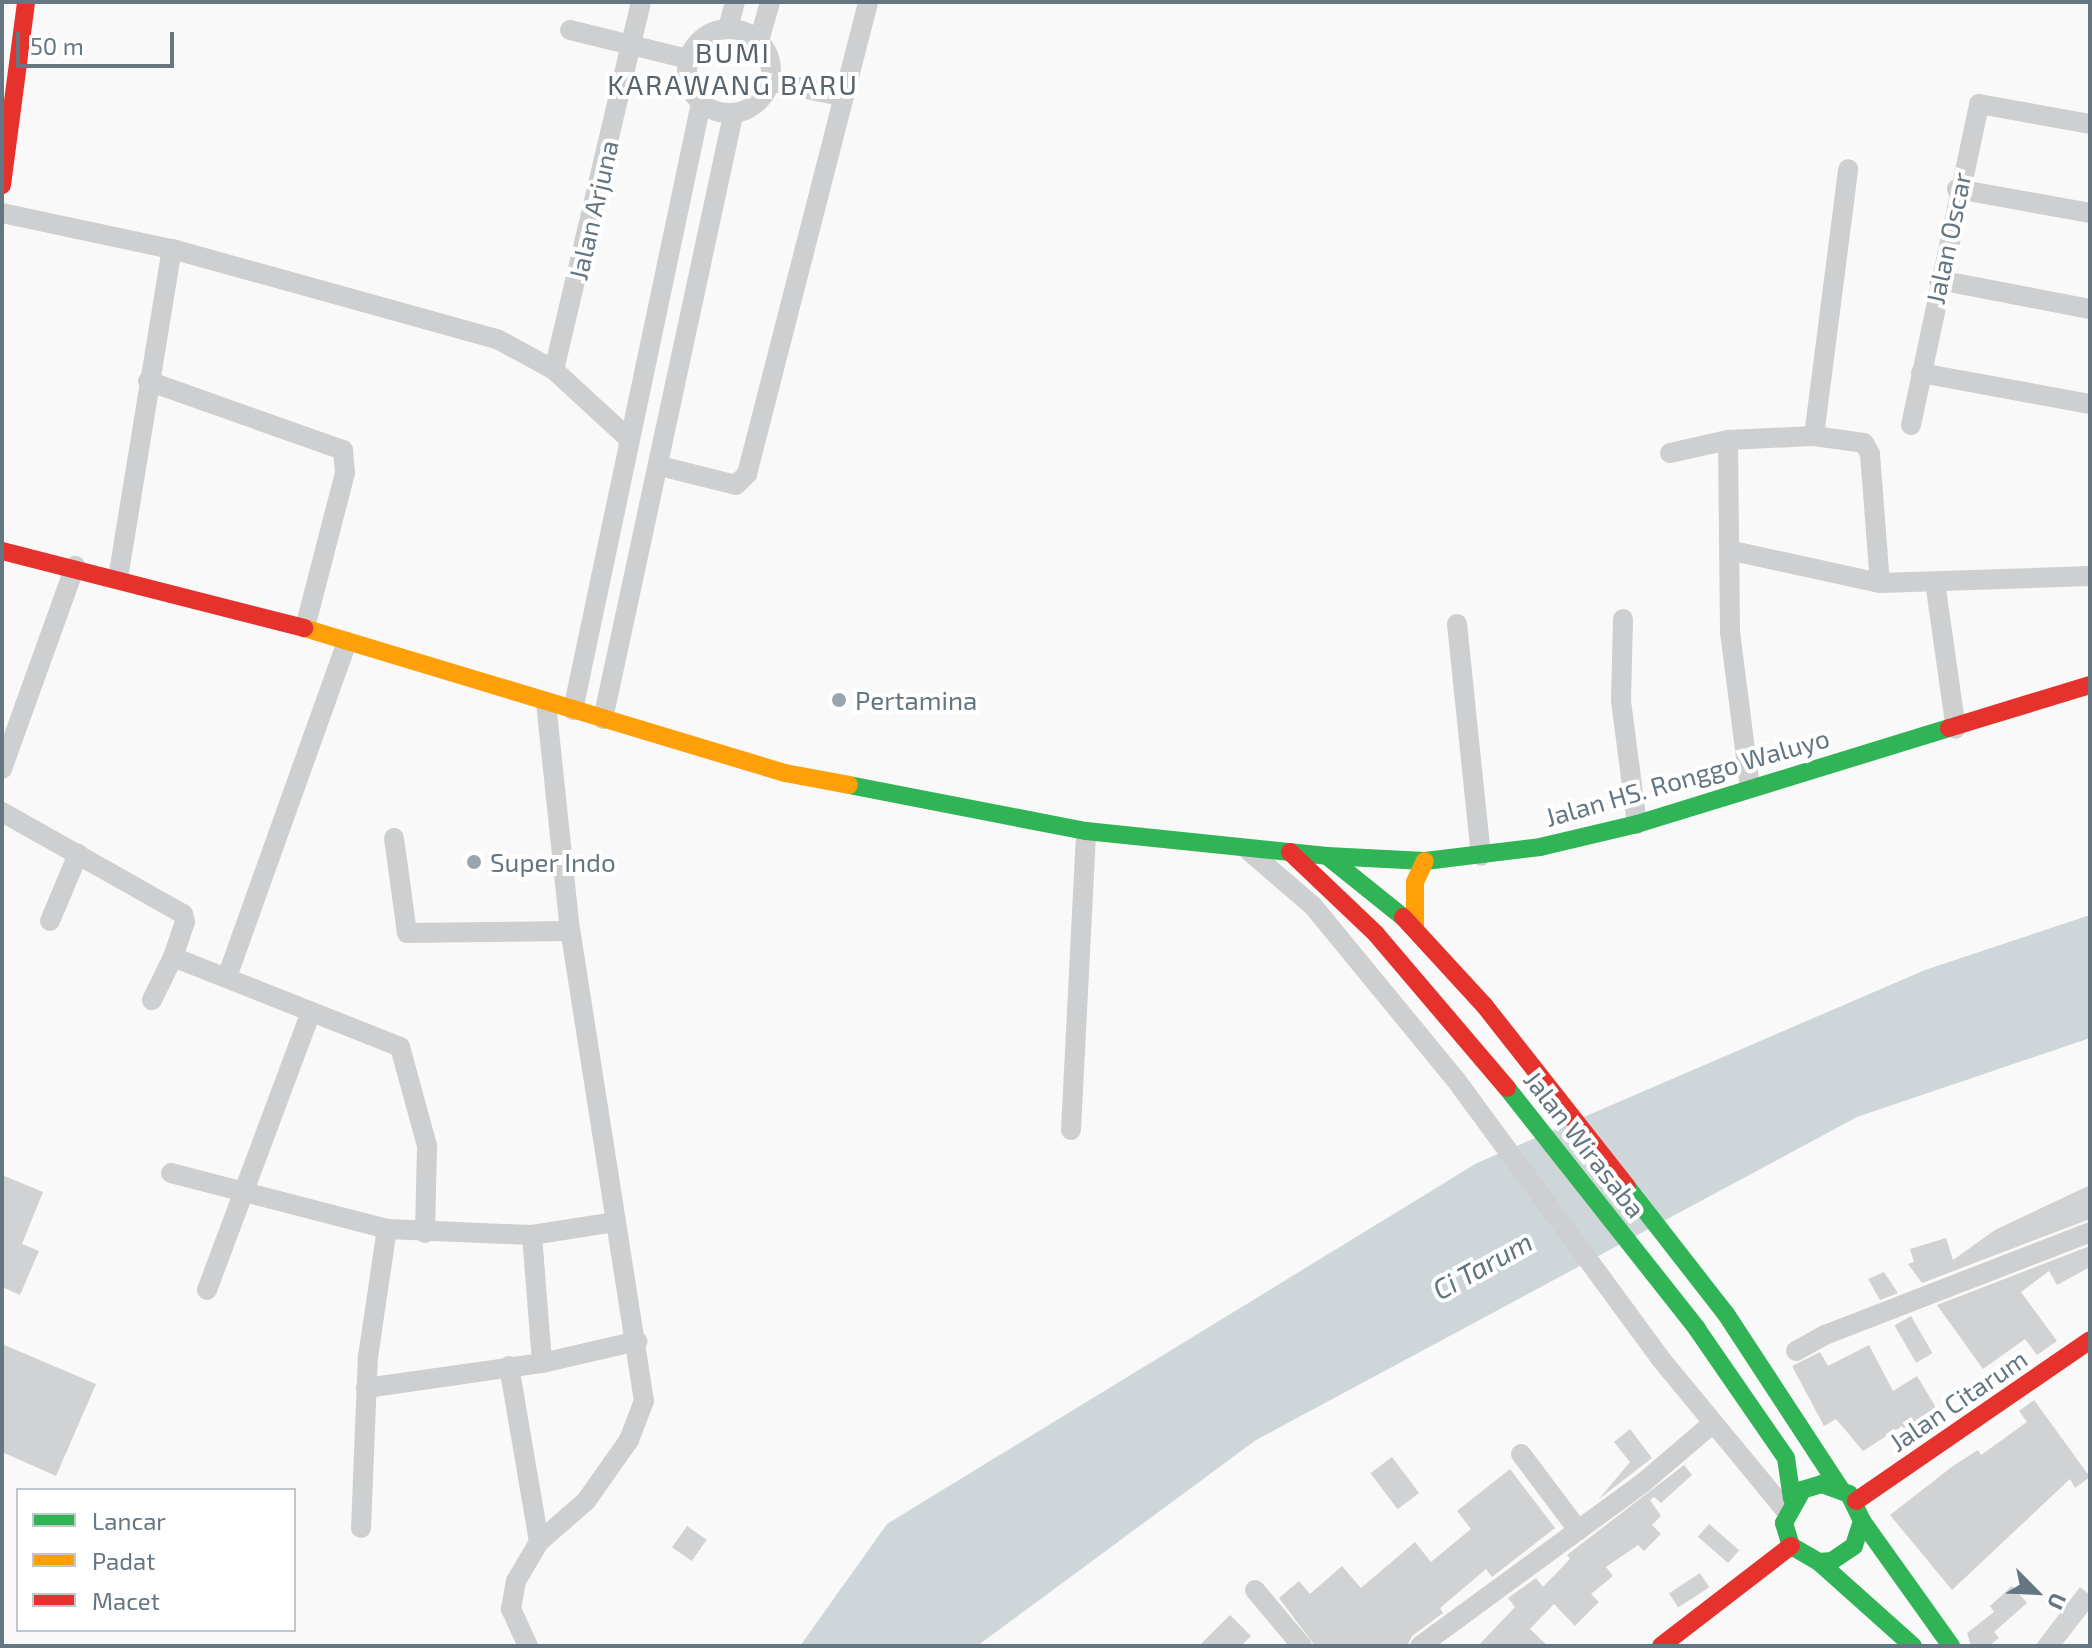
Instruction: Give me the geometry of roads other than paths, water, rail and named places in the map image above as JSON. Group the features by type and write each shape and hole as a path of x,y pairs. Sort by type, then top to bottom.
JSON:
{"main road":[{"path":"2,185 26,2"},
{"name":"Jalan HS. Ronggo Waluyo","path":"2,551 75,566 305,628 785,773 1086,831 1327,856 1425,861 1481,856 1637,824 1956,729 2090,685"},
{"name":"Jalan Wirasaba","path":"1290,852 1376,934 1459,1026 1697,1329 1786,1458 1789,1505"},
{"name":"Jalan Wirasaba","path":"1327,856 1415,927 1484,1005 1726,1314 1840,1488"},
{"path":"1415,927 1413,893 1425,861"},
{"name":"Jalan Citarum","path":"1856,1501 2090,1340"},
{"path":"1791,1546 1789,1505 1813,1485 1840,1488 1856,1501 1862,1521 1951,1646"},
{"path":"1819,1562 1832,1561 1854,1546 1862,1521"},
{"path":"1791,1546 1819,1562 1913,1646"},
{"path":"1661,1646 1791,1546"}],"street":[{"name":"Jalan Arjuna","path":"554,370 641,2"},
{"path":"728,28 735,2"},
{"path":"759,41 770,2"},
{"path":"660,466 736,485 747,474 840,96 868,2"},
{"path":"603,719 660,466 733,115 759,100 769,81 768,54 759,41 728,28 709,33 688,59 687,79 701,103 733,115"},
{"path":"570,30 688,59"},
{"path":"769,81 840,96"},
{"path":"573,710 701,103"},
{"name":"Jalan Oscar","path":"1911,425 1957,189 1979,104 2090,124"},
{"path":"1814,436 1848,169"},
{"path":"1957,189 2090,213"},
{"path":"2,213 172,249 497,339 554,370 629,439"},
{"path":"118,578 172,249"},
{"path":"1939,280 2090,309"},
{"path":"1921,373 2090,404"},
{"path":"148,381 293,428 343,450 345,473 305,628"},
{"path":"1670,453 1728,440 1814,436 1859,440 1868,449 1880,583"},
{"path":"1728,440 1733,551 1730,632 1750,788"},
{"path":"1733,551 1880,583 2090,576"},
{"path":"2,769 75,566"},
{"path":"1935,582 1956,729"},
{"path":"1623,619 1621,701 1637,824"},
{"path":"1457,624 1481,856"},
{"path":"589,632 621,639"},
{"path":"227,977 347,642"},
{"path":"528,1646 511,1609 516,1581 539,1542 586,1501 629,1440 644,1401 638,1341 614,1222 570,931 546,702"},
{"path":"2,812 183,914 185,922 173,957 152,1000"},
{"path":"1071,1130 1086,831"},
{"path":"394,838 407,933 570,931"},
{"path":"1244,847 1313,906 1456,1080 1660,1358 1713,1423 1789,1505"},
{"path":"50,921 78,854"},
{"path":"173,957 400,1047 427,1146 425,1233"},
{"path":"207,1290 240,1191 311,1012"},
{"path":"171,1173 387,1229 425,1233 532,1235 614,1222"},
{"path":"361,1528 366,1388 387,1229"},
{"path":"1796,1351 1825,1335 2090,1232"},
{"path":"532,1235 542,1363"},
{"path":"366,1388 542,1363 638,1341"},
{"path":"509,1366 539,1542"},
{"path":"1420,1646 1578,1530 1713,1423"},
{"path":"1521,1454 1578,1530"},
{"path":"1255,1590 1302,1646"}],"water":[{"name":"Ci Tarum","path":"2090,915 2090,1038 1857,1117 1256,1440 977,1646 800,1646 887,1524 1477,1163 1925,970"}],"place":[{"name":"Pertamina","path":"839,700"},
{"name":"Super Indo","path":"474,862"}],"district":[{"name":"BUMI KARAWANG BARU","path":"733,68"}]}
